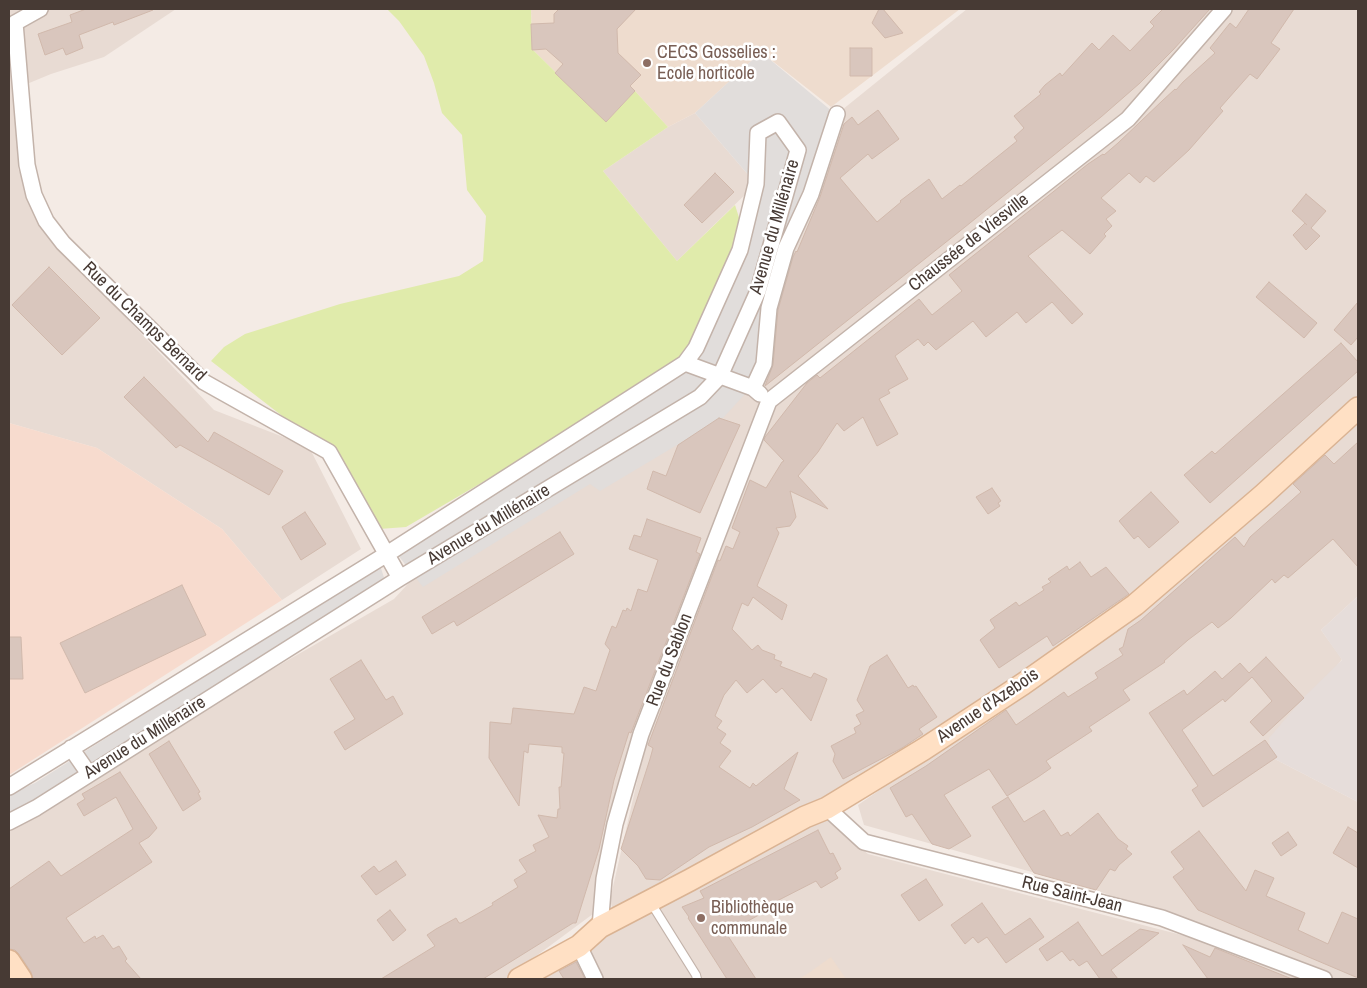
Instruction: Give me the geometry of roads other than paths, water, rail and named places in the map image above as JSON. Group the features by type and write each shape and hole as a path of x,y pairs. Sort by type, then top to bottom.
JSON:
{"street":[{"path":"12,21 40,9"},
{"name":"Chaussée de Viesville","path":"769,401 1128,119 1224,9"},
{"name":"Rue du Champs Bernard","path":"12,21 27,165 34,195 46,222 63,243 204,382 328,452 400,578"},
{"path":"753,388 764,364 769,308 786,248 811,194 837,114"},
{"name":"Avenue du Millénaire","path":"9,787 387,554 685,363 696,348 740,250 756,184 758,133 778,122 798,150 758,291 720,376 700,398 400,578 36,808 9,822"},
{"path":"685,363 753,388 769,401"},
{"name":"Rue du Sablon","path":"600,926 604,878 615,824 641,734 769,401"},
{"name":"Avenue d'Azebois","path":"519,979 579,946 600,926 650,902 805,817 826,808 932,744 1023,684 1135,605 1263,495 1358,408"},
{"path":"71,748 89,774"},
{"name":"Rue Saint-Jean","path":"826,808 864,842 1162,918 1324,979"},
{"path":"579,946 595,979"},
{"path":"9,960 21,979"}],"lane":[{"path":"650,902 697,979"}],"place":[{"name":"CECS Gosselies : Ecole horticole","path":"647,63"},
{"name":"Bibliothèque communale","path":"701,918"}]}
